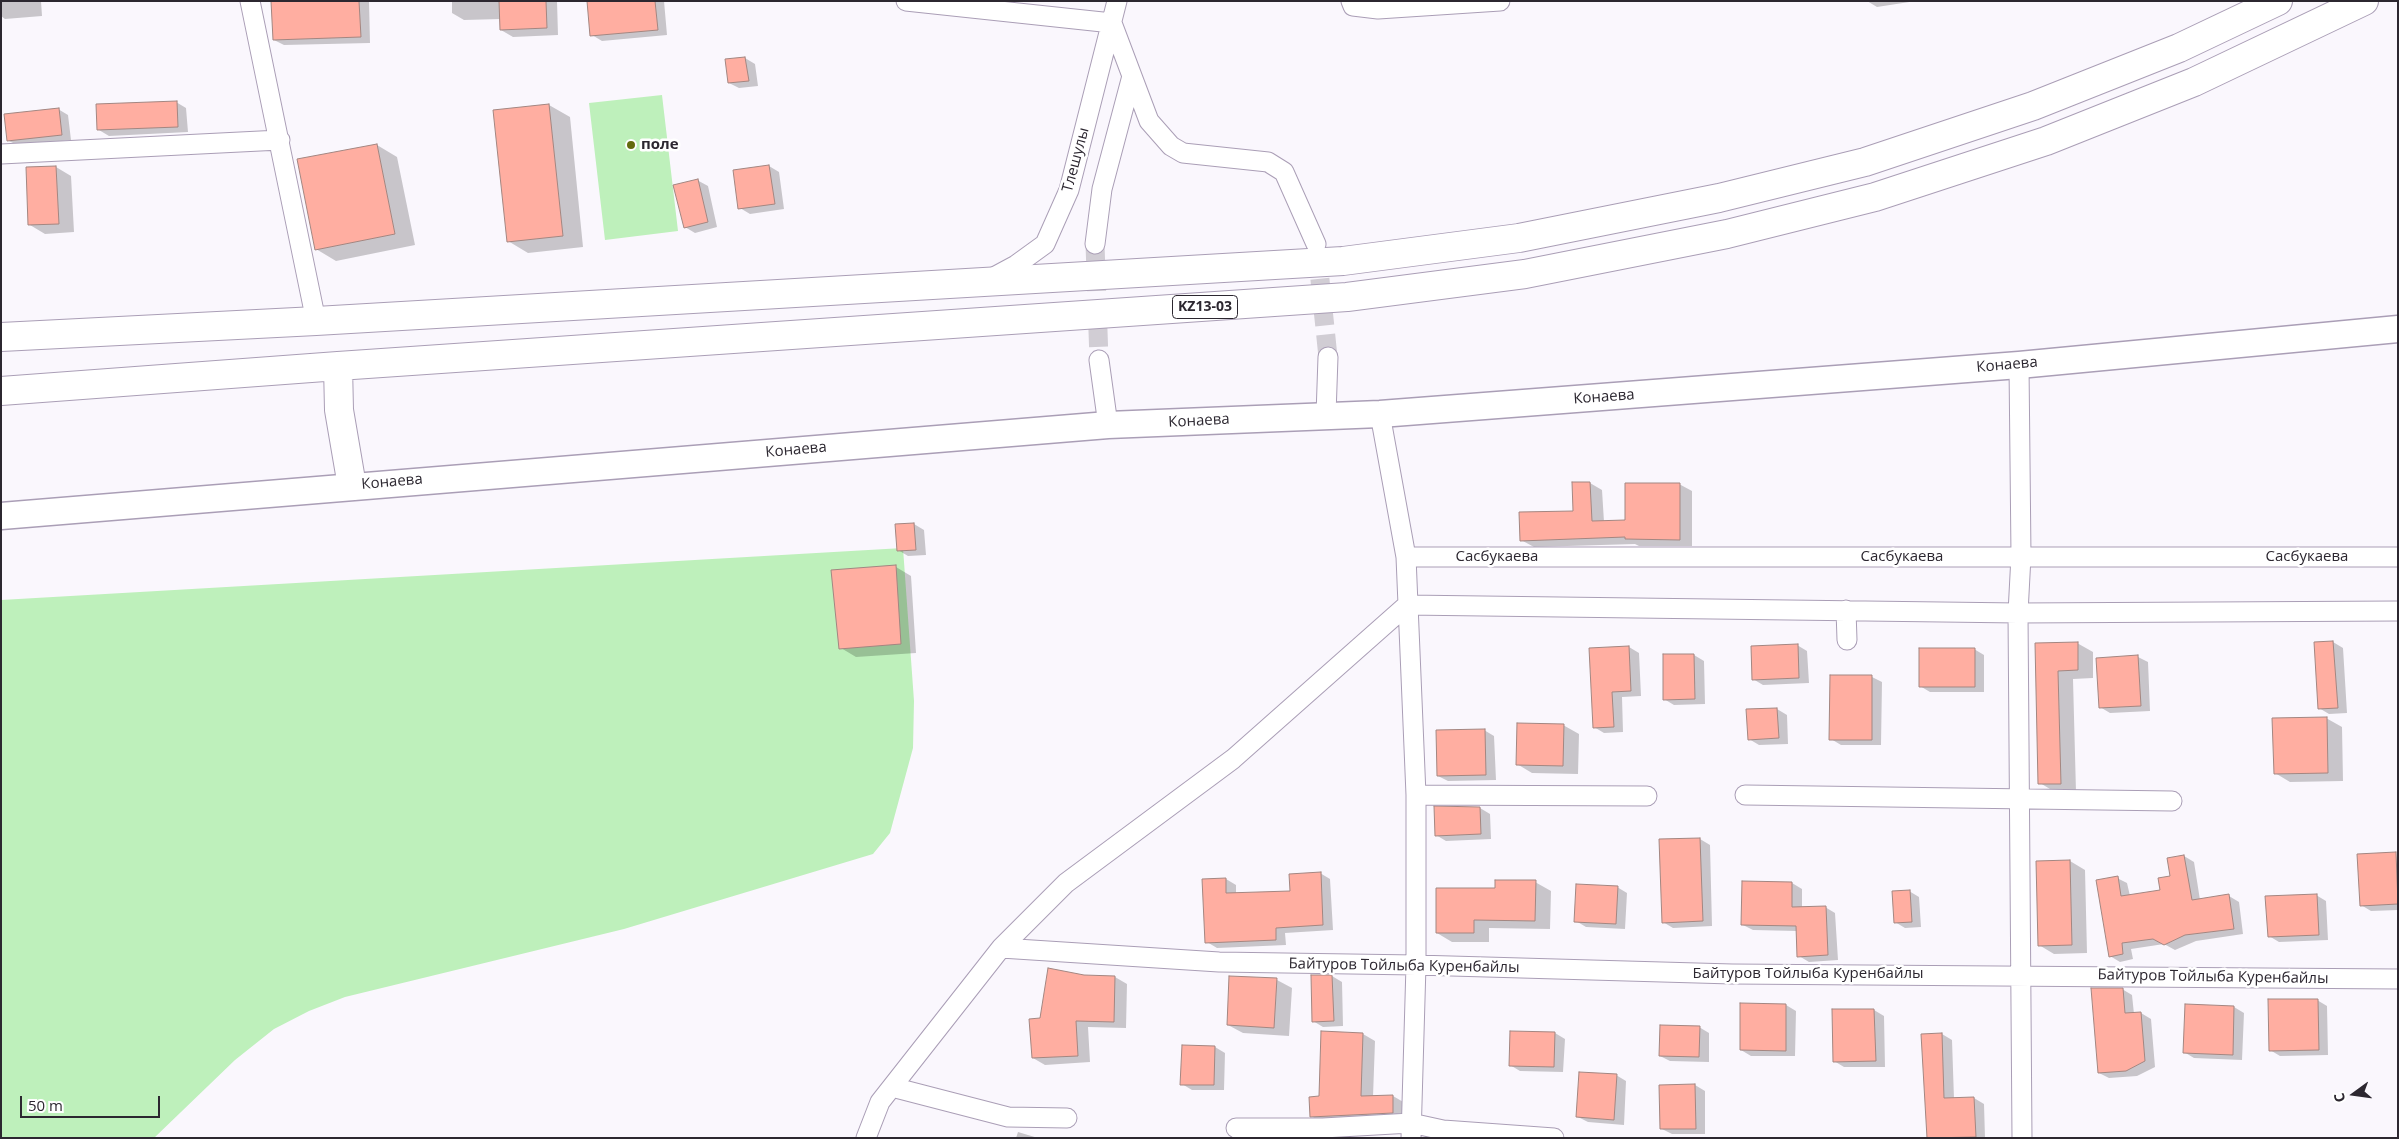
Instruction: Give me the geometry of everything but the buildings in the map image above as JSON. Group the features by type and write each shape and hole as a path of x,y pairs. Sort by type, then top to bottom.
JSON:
{"highway":[{"path":"1,337 316,322 1343,261 1519,238 1719,198 1864,162 2033,106 2179,48 2278,1"},
{"name":"KZ13-03","path":"1,391 1347,297 1525,274 1727,234 1875,197 2046,140 2194,82 2364,1"},
{"path":"338,366 339,410 352,486"}],"main road":[{"name":"Конаева","path":"1,516 1108,425 1380,414 2019,364 2398,329"}],"street":[{"path":"250,1 316,322"},
{"path":"906,1 1112,23 1149,121 1172,146 1183,153 1268,162 1284,172 1316,244"},
{"name":"Тлешулы","path":"982,283 1016,265 1044,244 1069,190 1116,1"},
{"path":"1351,1 1353,6 1378,9 1500,1"},
{"path":"1096,244 1102,188 1132,76"},
{"path":"1,154 280,140"},
{"path":"1326,415 1328,357"},
{"path":"1099,360 1108,425"},
{"path":"2019,364 2021,556 2018,613 2022,1138"},
{"path":"1380,414 1406,557 1416,795 1416,965 1411,1130"},
{"name":"Сасбукаева","path":"1406,557 2398,557"},
{"path":"866,1138 880,1102 1001,948 1066,883 1233,758 1407,606 2018,613 2398,611"},
{"path":"1846,610 1847,640"},
{"path":"1416,795 1647,796"},
{"path":"1746,795 2172,801"},
{"name":"Байтуров Тойлыба Куренбайлы","path":"1001,948 1219,962 1416,965 1732,974 2398,979"},
{"path":"892,1087 1008,1116 1067,1118"},
{"path":"1236,1128 1443,1130 1554,1138"}],"green space":[{"name":"поле","path":"662,95 678,231 605,240 589,103"},
{"path":"903,548 914,701 913,748 890,833 873,854 624,929 345,997 309,1011 274,1029 235,1060 154,1138 1,1138 1,600"}],"tunnel":[{"path":"1095,244 1099,360"},
{"path":"1317,251 1328,357"}],"place":[{"name":"поле","path":"631,145"}]}
